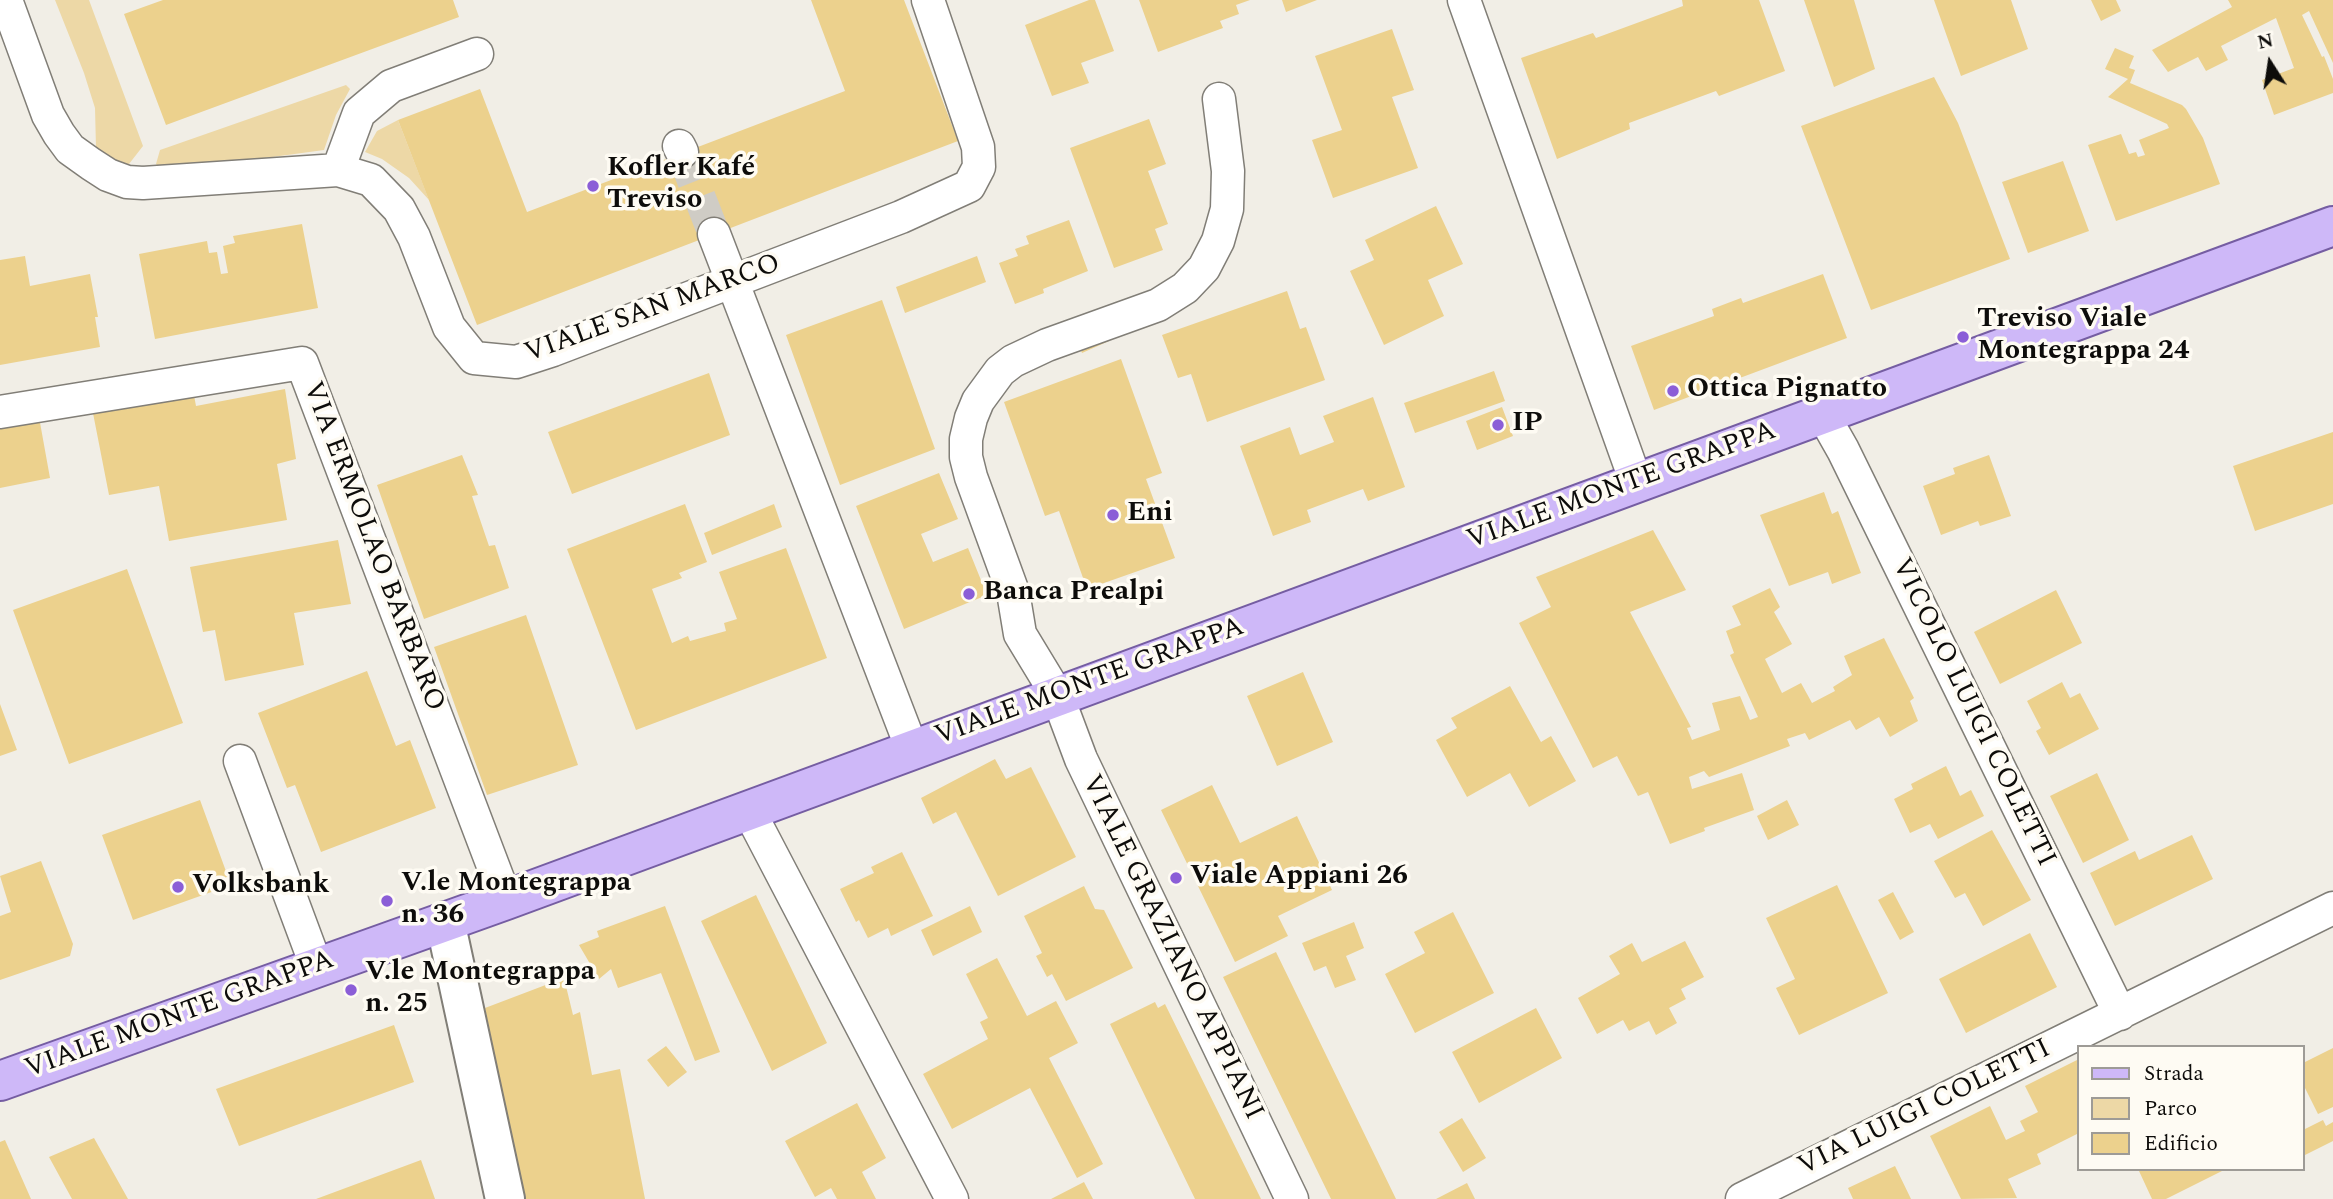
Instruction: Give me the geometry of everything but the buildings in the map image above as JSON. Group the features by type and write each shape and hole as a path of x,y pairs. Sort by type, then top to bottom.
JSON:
{"main road":[{"name":"VIALE MONTE GRAPPA","path":"0,1081 506,900 2333,226"}],"street":[{"name":"VIALE SAN MARCO","path":"6,0 48,115 58,134 71,149 108,175 127,183 163,183 338,170 371,180 399,209 414,237 449,327 474,358 516,362 901,218 969,186 979,167 978,147 928,0"},
{"path":"1464,0 1636,482"},
{"path":"338,170 359,113 380,95 391,86 477,54"},
{"name":"VIALE GRAZIANO APPIANI","path":"1219,99 1228,171 1227,209 1218,242 1204,268 1185,288 1158,305 1047,345 1013,361 1000,371 988,385 971,418 966,439 966,457 1013,592 1017,628 1057,695 1081,759 1292,1199"},
{"name":"VIALE MONTE GRAPPA","path":"714,234 912,749"},
{"name":"VIA ERMOLAO BARBARO","path":"0,412 302,363 506,900"},
{"name":"VICOLO LUIGI COLETTI","path":"1822,413 1843,450 2120,1014"},
{"path":"240,761 317,968"},
{"path":"748,809 952,1199"},
{"name":"VIA LUIGI COLETTI","path":"1742,1199 2333,908"},
{"path":"445,921 505,1199"}],"green space":[{"path":"55,0 89,0 143,146 129,164 113,166 103,160 96,148 95,108"},
{"path":"346,85 350,89 336,115 324,150 169,171 160,169 156,164 160,150"},
{"path":"398,120 429,200 409,178 382,159 365,152 377,131"}],"tunnel":[{"path":"682,152 714,234"}],"place":[{"name":"Kofler Kafé Treviso","path":"593,186"},
{"name":"Treviso Viale Montegrappa 24","path":"1963,337"},
{"name":"Ottica Pignatto","path":"1673,391"},
{"name":"IP","path":"1498,425"},
{"name":"Eni","path":"1113,515"},
{"name":"Banca Prealpi","path":"969,594"},
{"name":"Viale Appiani 26","path":"1176,878"},
{"name":"Volksbank","path":"178,887"},
{"name":"V.le Montegrappa n. 36","path":"387,901"},
{"name":"V.le Montegrappa n. 25","path":"351,990"}]}
